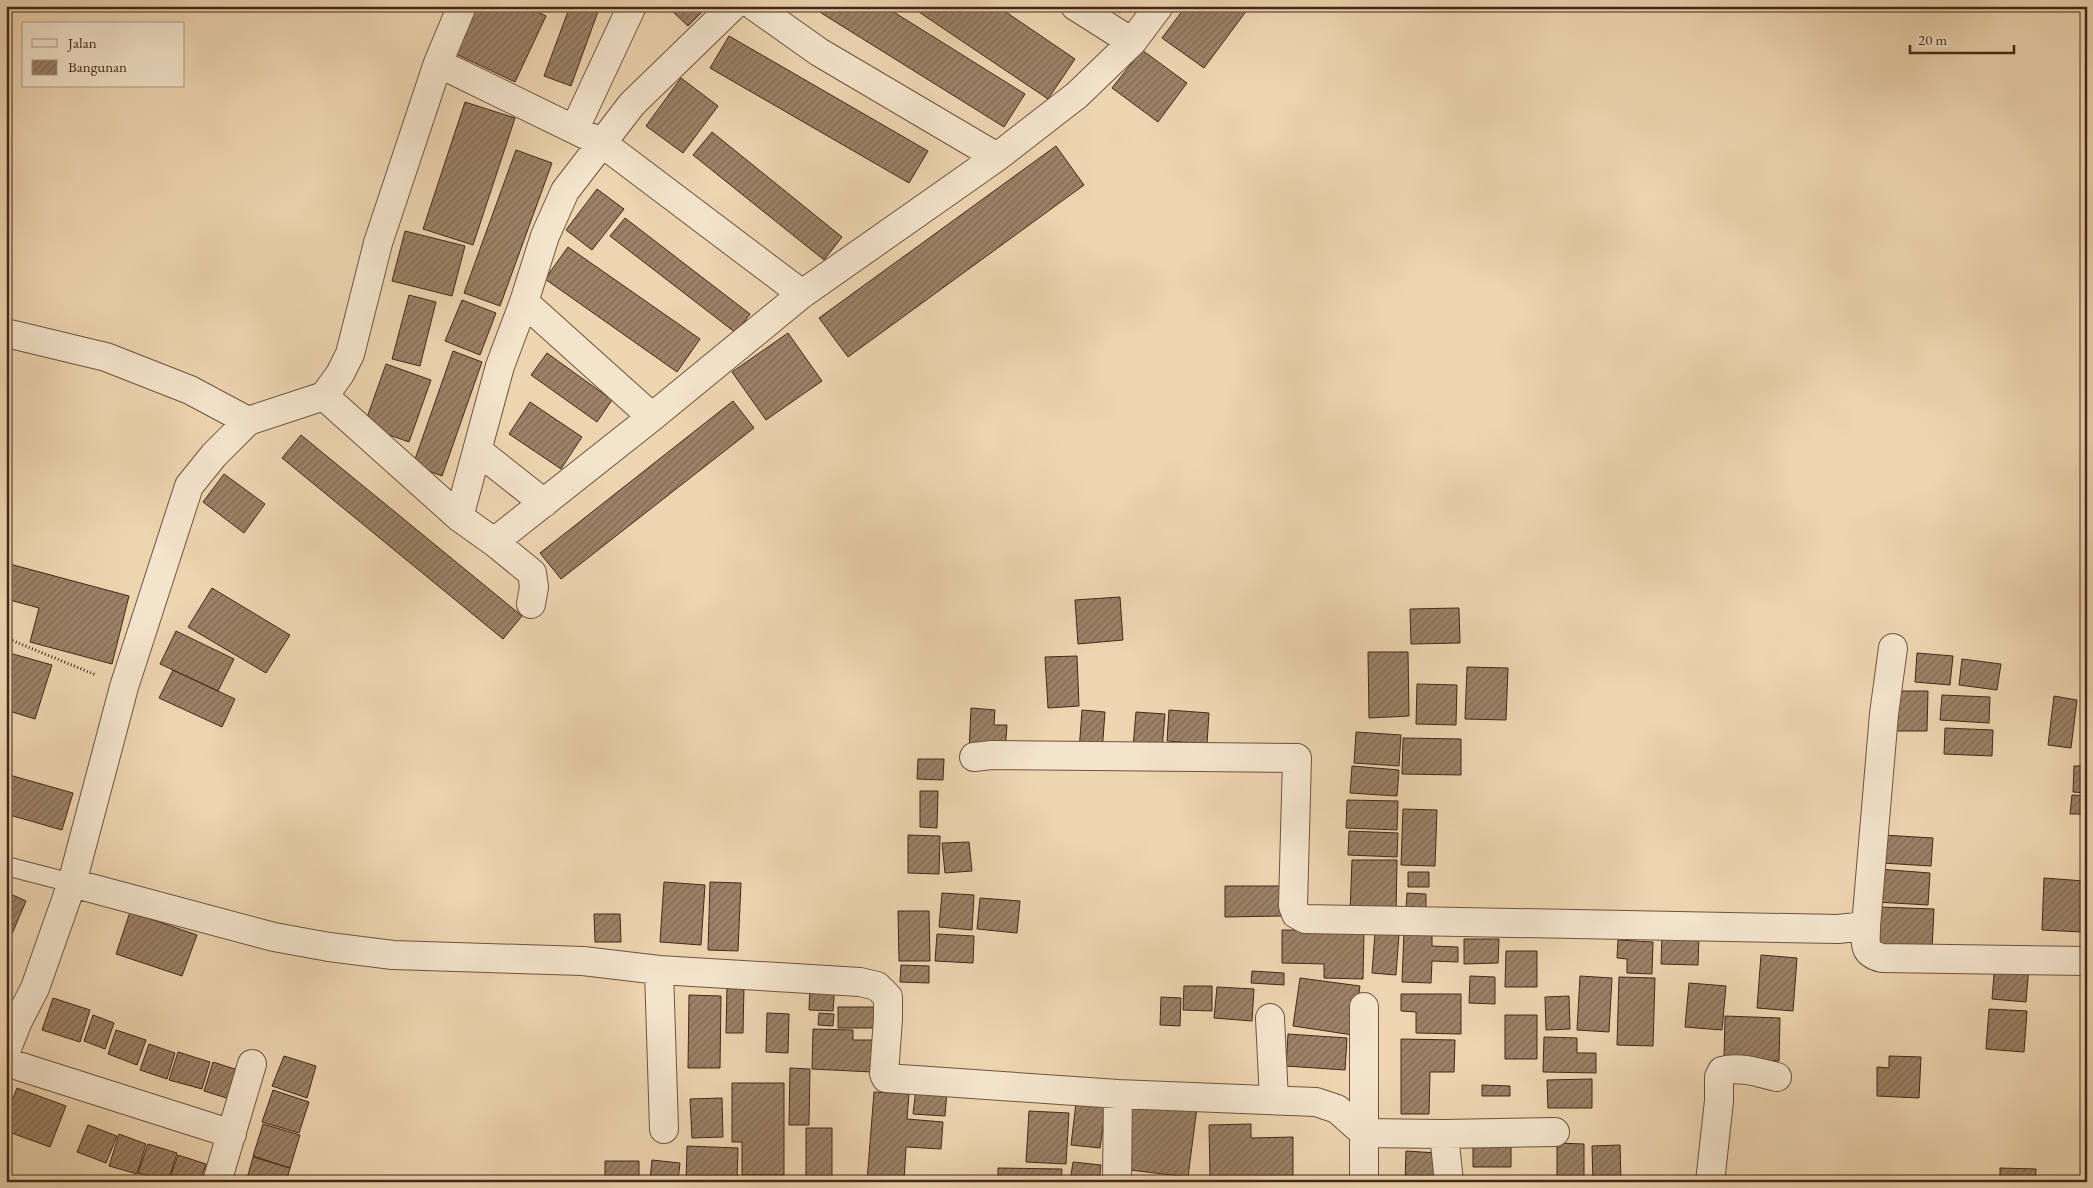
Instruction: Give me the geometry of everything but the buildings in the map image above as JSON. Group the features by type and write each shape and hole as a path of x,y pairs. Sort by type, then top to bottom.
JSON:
{"street":[{"path":"6,1051 18,1021 35,988 72,883 124,687 189,486 214,455 248,421 324,396 350,354 378,243 438,63 462,6"},
{"path":"575,128 632,6"},
{"path":"459,517 500,366 524,302 545,236 565,191 632,104 733,6"},
{"path":"754,6 819,52 997,157"},
{"path":"1076,6 1132,42"},
{"path":"494,542 652,417 802,294 997,157 1077,95 1132,42 1159,6"},
{"path":"438,63 575,128 602,143 802,294"},
{"path":"524,302 652,417"},
{"path":"6,333 106,357 190,390 248,421"},
{"path":"324,396 459,517 532,573 534,586 531,604"},
{"path":"477,450 544,503"},
{"path":"1893,648 1883,723 1866,926 1866,949 1872,955 1882,958 2087,961"},
{"path":"974,757 992,755 1297,758 1293,906 1296,914 1305,919 1818,928 1866,926"},
{"path":"72,883 274,936 329,947 393,955 583,961 659,970 860,982 877,986 888,997 889,1001 884,1074 886,1078 1118,1094 1316,1102 1337,1109 1364,1133 1555,1132"},
{"path":"659,970 664,1129"},
{"path":"1364,1008 1364,1182"},
{"path":"1270,1018 1274,1100"},
{"path":"6,1062 232,1134"},
{"path":"217,1182 252,1064"},
{"path":"1710,1182 1719,1101 1719,1077 1722,1071 1729,1069 1777,1077"},
{"path":"1117,1182 1118,1094"},
{"path":"1444,1134 1449,1182"}],"lane":[{"path":"6,866 72,883"}],"path":[{"path":"6,638 124,687"}]}
